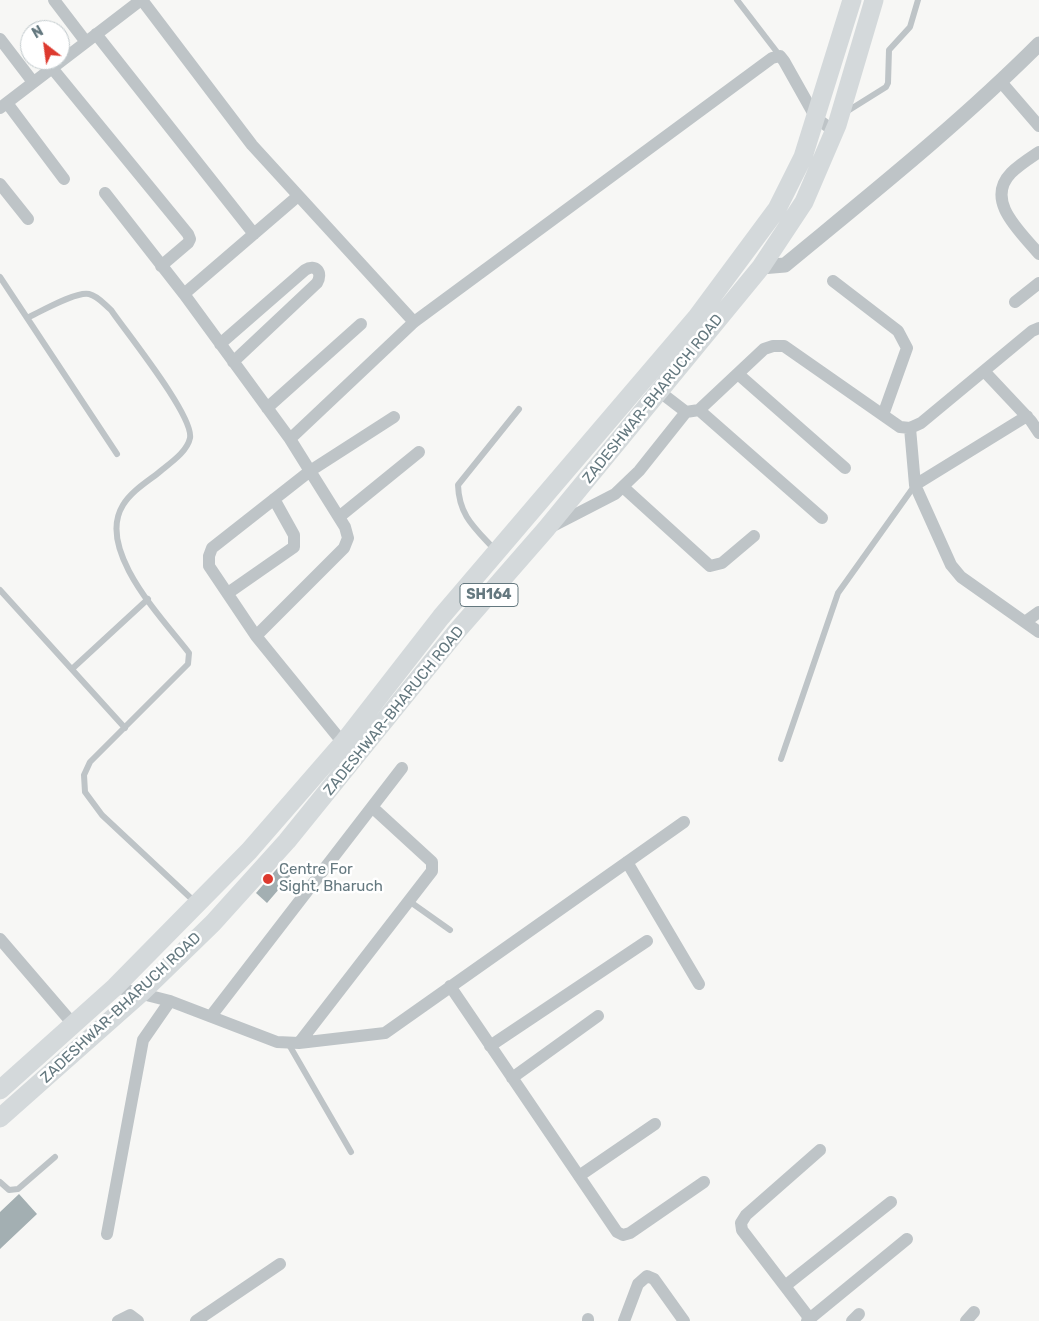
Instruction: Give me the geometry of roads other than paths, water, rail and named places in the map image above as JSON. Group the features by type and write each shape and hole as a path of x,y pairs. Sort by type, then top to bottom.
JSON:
{"main road":[{"name":"ZADESHWAR-BHARUCH ROAD","path":"0,1090 115,987 249,850 343,743 441,617 697,317 777,209 803,157 852,0"},
{"name":"ZADESHWAR-BHARUCH ROAD","path":"0,1118 141,994 213,923 287,841 457,631 546,529 761,267 804,202 837,123 874,0"}],"street":[{"path":"54,0 86,42"},
{"path":"70,54 142,0 252,145 414,322"},
{"path":"96,34 254,234"},
{"path":"0,39 33,82"},
{"path":"761,267 785,265 917,156 1001,82 1039,44"},
{"path":"290,439 414,322 772,58 780,56 816,118 837,123"},
{"path":"49,70 3,105 64,179"},
{"path":"54,70 188,234 190,239 188,243 162,266"},
{"path":"1001,82 1039,126"},
{"path":"1039,152 1011,173 1002,186 1000,200 1006,214 1039,254"},
{"path":"0,184 28,219"},
{"path":"105,193 184,294 290,439 339,517 348,538 344,548 256,636"},
{"path":"184,294 298,196"},
{"path":"220,344 305,270 310,267 316,268 320,273 317,283 234,362"},
{"path":"833,281 898,331 904,339 907,348 883,415"},
{"path":"1015,302 1039,283"},
{"path":"267,408 361,324"},
{"path":"546,529 591,508 615,494 639,471 692,411 738,374 764,349 773,346 784,346 883,415 900,426 910,428 921,423 1032,331 1039,328"},
{"path":"984,371 1027,416 1039,433"},
{"path":"738,374 845,468"},
{"path":"660,392 692,411 822,518"},
{"path":"915,485 1027,416"},
{"path":"343,743 256,636 209,566 209,556 212,548 310,471 394,417"},
{"path":"910,428 915,485 956,572 1039,632"},
{"path":"339,517 419,452"},
{"path":"623,487 710,566 722,563 754,536"},
{"path":"228,593 294,547 294,536 274,499"},
{"path":"1025,622 1039,612"},
{"path":"211,1016 402,768"},
{"path":"293,1043 409,901 434,867 432,862 372,806"},
{"path":"115,987 170,1001 278,1042 293,1043 385,1033 684,822"},
{"path":"627,862 699,984"},
{"path":"0,939 73,1024"},
{"path":"490,1046 647,941"},
{"path":"450,986 617,1232 623,1234 630,1233 704,1182"},
{"path":"107,1234 143,1040 170,1001"},
{"path":"512,1078 598,1016"},
{"path":"578,1176 655,1124"},
{"path":"820,1150 746,1215 741,1223 742,1230 809,1320 906,1238"},
{"path":"785,1286 891,1202"},
{"path":"196,1321 280,1264"},
{"path":"624,1321 638,1284 647,1276 654,1279 684,1321"},
{"path":"118,1321 130,1315 138,1321"}],"lane":[{"path":"737,0 780,56"},
{"path":"837,123 886,87 888,83 889,50 910,27 918,0"},
{"path":"0,278 118,454"},
{"path":"27,318 74,296 88,293 100,299 134,342 189,424 190,438 184,450 137,489 123,506 117,530 121,554 128,572 190,653 188,664 90,762 84,775 85,792 102,815 198,904"},
{"path":"497,552 466,519 459,501 458,484 519,409"},
{"path":"781,760 838,593 915,485"},
{"path":"0,590 125,728"},
{"path":"72,669 148,599"},
{"path":"409,901 450,930"},
{"path":"293,1043 351,1152"},
{"path":"0,1182 9,1190 18,1189 55,1157"}],"place":[{"name":"Centre For Sight, Bharuch","path":"268,879"}]}
